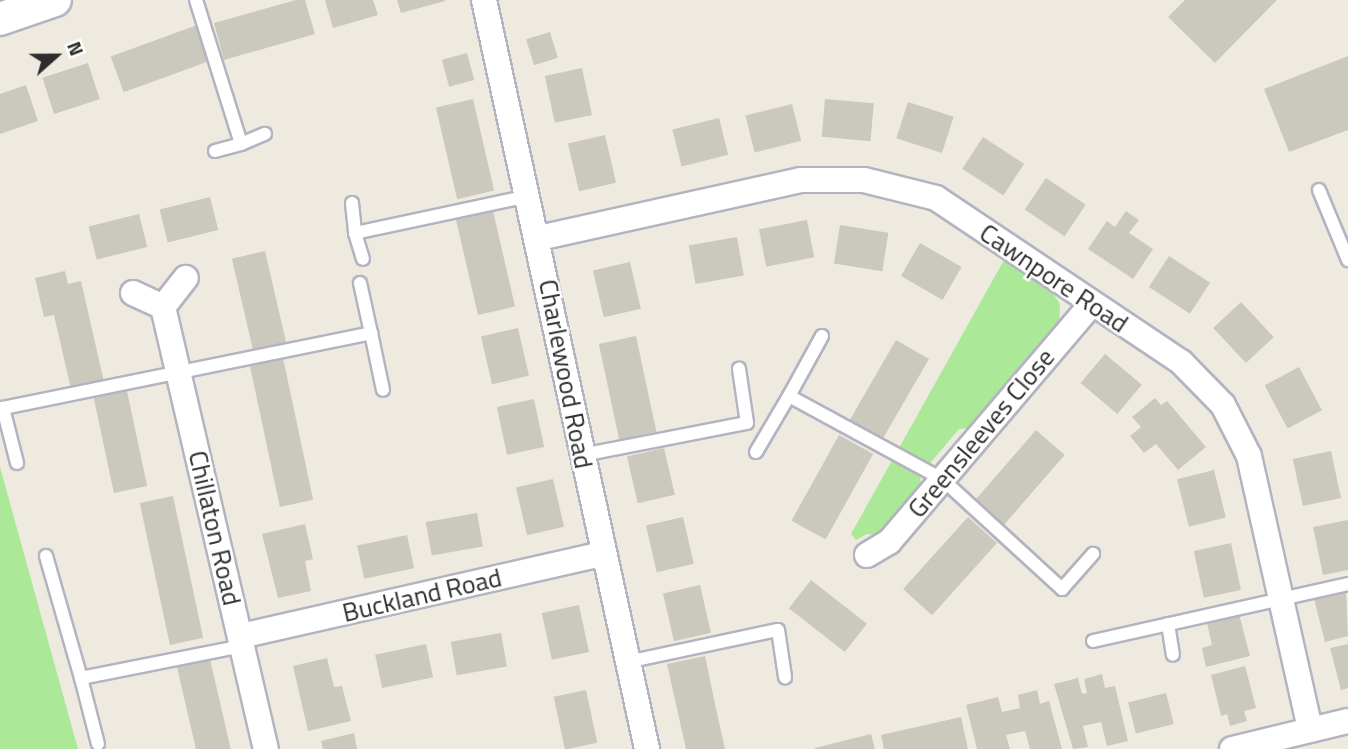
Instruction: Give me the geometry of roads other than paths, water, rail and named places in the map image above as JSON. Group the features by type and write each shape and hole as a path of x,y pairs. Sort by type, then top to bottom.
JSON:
{"street":[{"path":"0,19 55,0"},
{"name":"Charlewood Road","path":"484,0 539,238 582,455 647,749"},
{"name":"Cawnpore Road","path":"539,238 800,180 864,180 936,198 1091,305 1181,362 1223,405 1249,456 1310,729"},
{"path":"133,293 163,307 186,278"},
{"name":"Greensleeves Close","path":"867,555 889,542 1091,305"},
{"name":"Chillaton Road","path":"163,307 266,749"},
{"name":"Buckland Road","path":"242,641 603,554"},
{"path":"1232,749 1348,721"}],"lane":[{"path":"196,0 241,144"},
{"path":"215,151 265,134"},
{"path":"1319,190 1348,260"},
{"path":"355,233 529,195"},
{"path":"352,203 355,233 363,259"},
{"path":"360,283 383,390"},
{"path":"17,463 1,403 179,373 371,333"},
{"path":"756,452 822,336"},
{"path":"582,455 747,423 739,369"},
{"path":"789,396 942,480 1062,589 1093,554"},
{"path":"46,556 98,744"},
{"path":"1093,641 1348,584"},
{"path":"1168,624 1173,655"},
{"path":"627,662 778,630 785,677"},
{"path":"81,678 242,641"}]}
